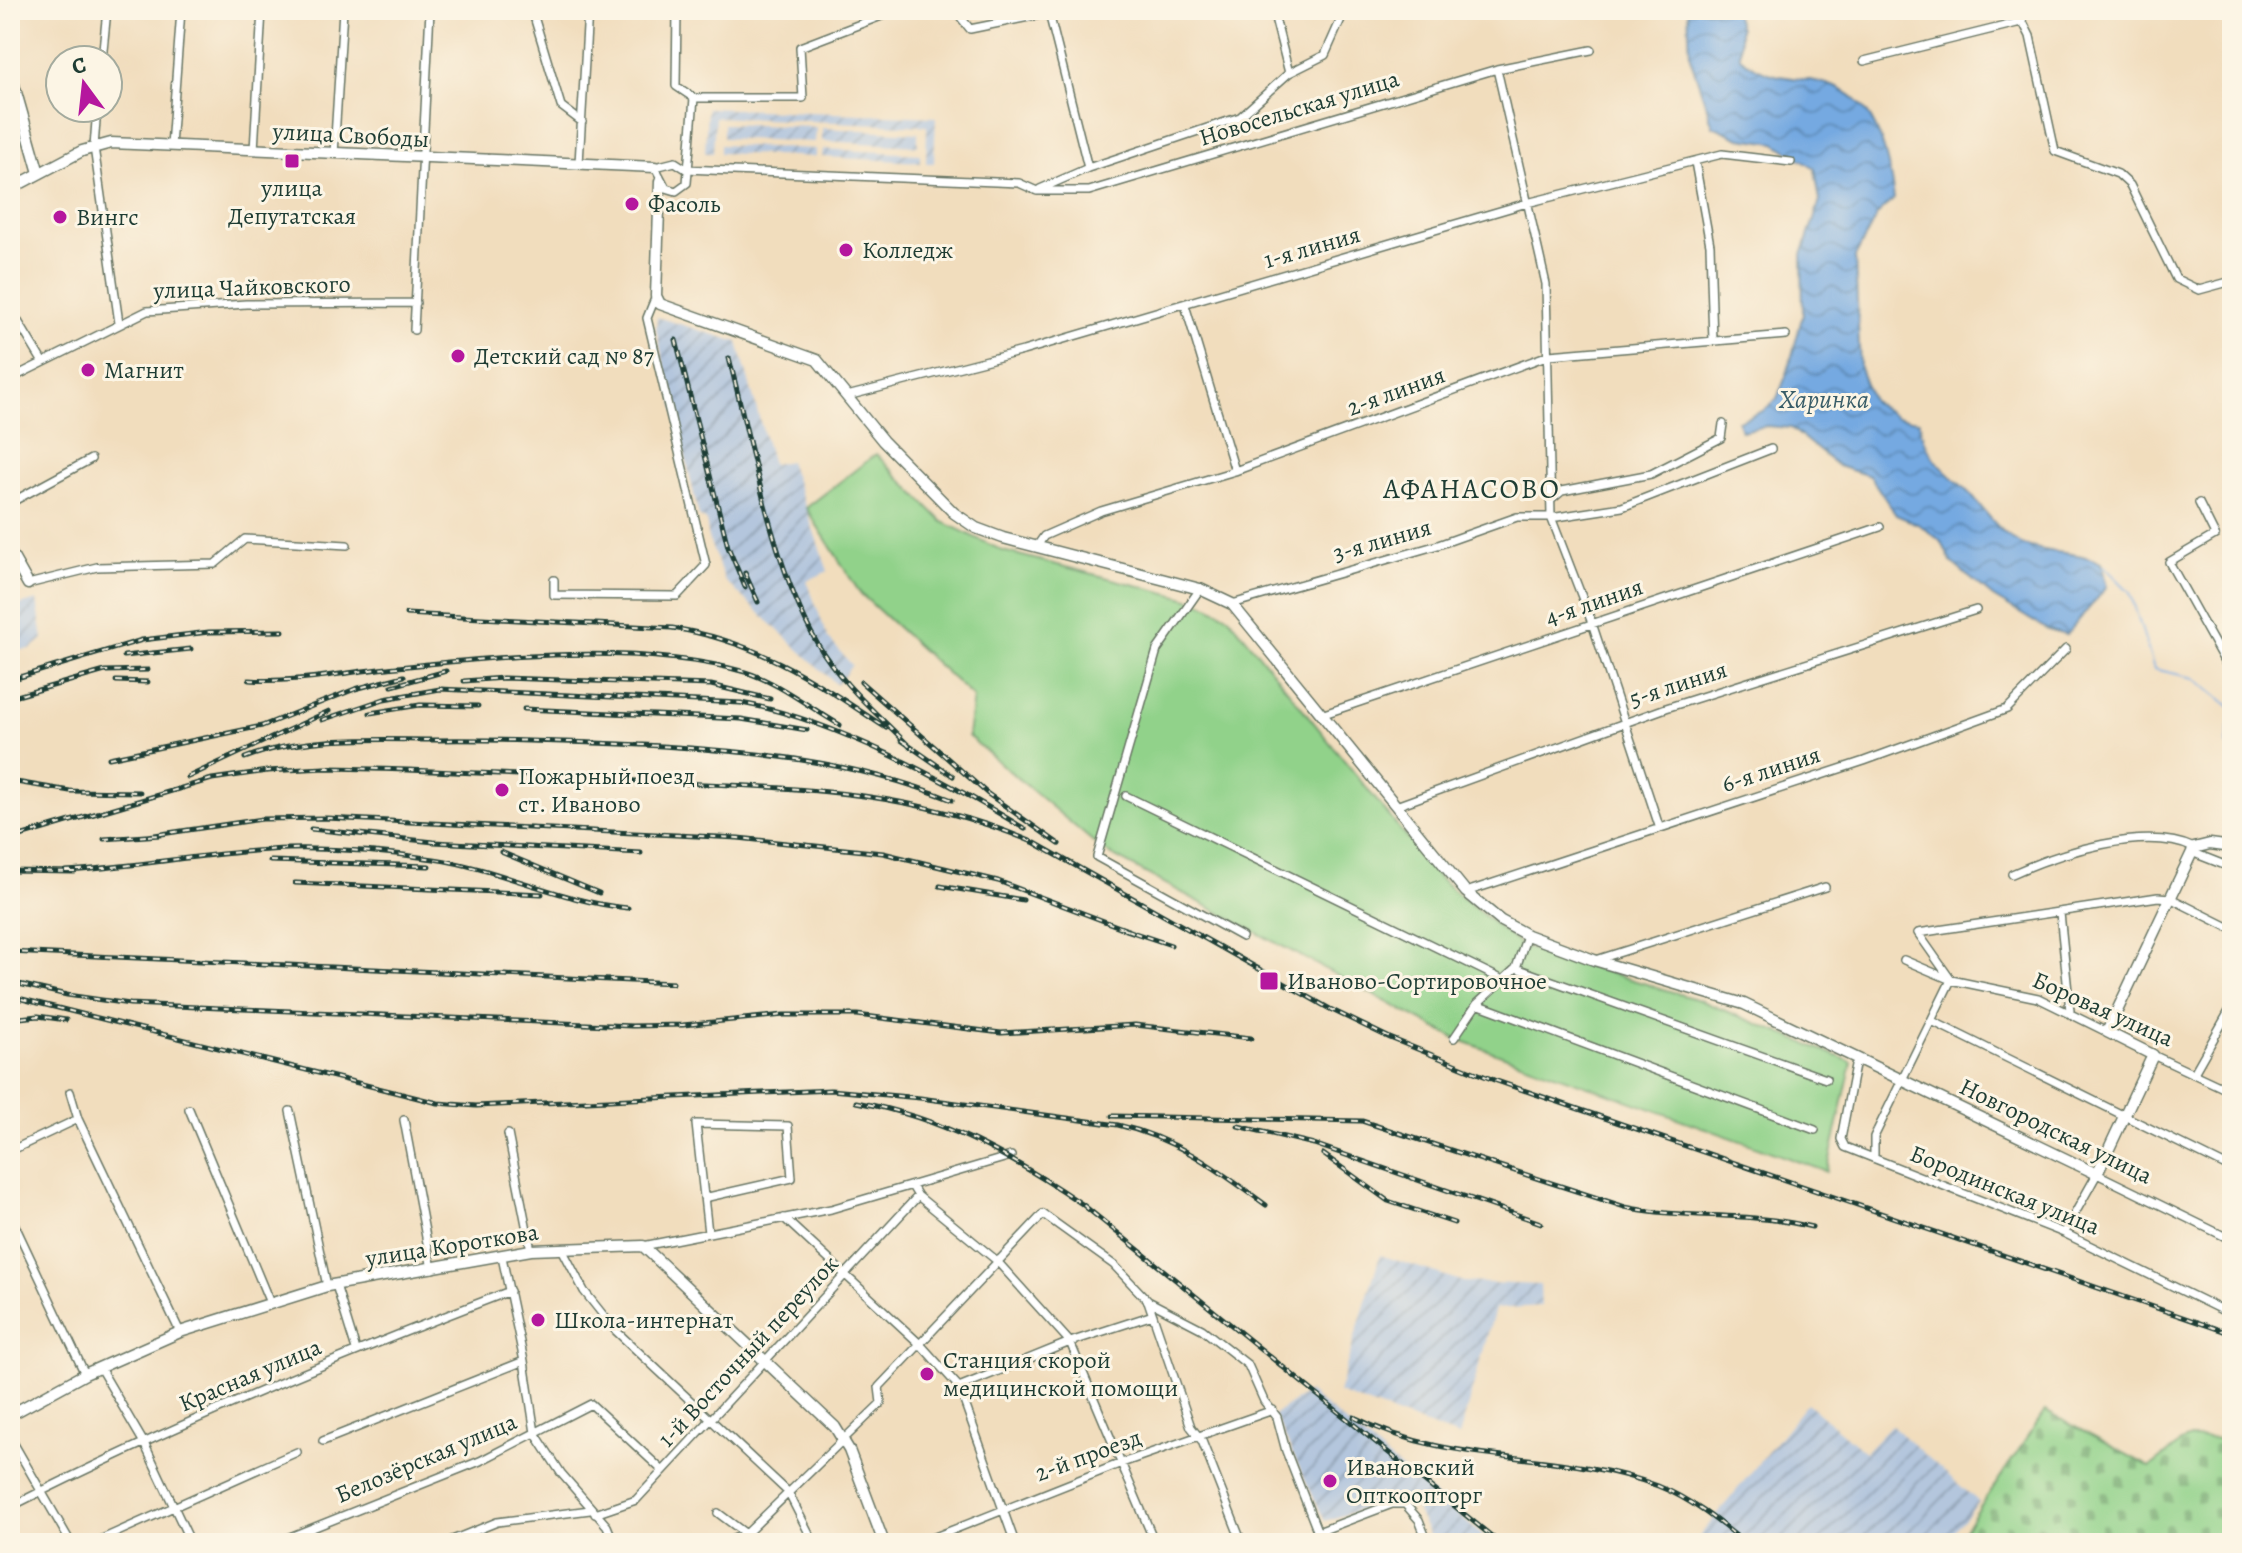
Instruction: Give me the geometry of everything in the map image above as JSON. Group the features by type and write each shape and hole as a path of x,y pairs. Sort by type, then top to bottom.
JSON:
{"street":[{"path":"104,44 107,10"},
{"path":"171,146 181,10"},
{"path":"254,150 262,10"},
{"path":"334,154 343,10"},
{"path":"414,330 430,10"},
{"path":"532,10 561,106 582,122"},
{"path":"579,163 588,10"},
{"path":"677,10 676,86 694,98 803,98 800,47 897,10"},
{"path":"955,10 970,29 1049,13 1088,168"},
{"path":"1273,10 1289,73"},
{"path":"1037,191 1088,168 1240,117 1289,73 1325,55 1345,10"},
{"path":"2017,10 2030,36 2055,151 2118,174 2130,185 2176,279 2199,290 2232,281"},
{"path":"1864,61 2021,22"},
{"name":"Новосельская улица","path":"686,169 1019,183 1037,191 1089,191 1497,69 1591,50"},
{"path":"1497,69 1546,284 1551,517 1592,623 1659,826"},
{"path":"10,71 39,173"},
{"path":"660,181 671,190 680,189 688,178 686,169 694,98"},
{"path":"96,124 94,147 119,323"},
{"name":"улица Свободы","path":"10,191 39,173 94,147 111,143 423,159 660,166"},
{"name":"1-я линия","path":"847,396 1185,305 1527,203 1722,154 1791,162"},
{"path":"554,580 554,595 677,596 706,565 647,318 656,296 660,166 675,162 686,169"},
{"path":"1695,162 1710,245 1713,341"},
{"path":"656,296 660,304 817,360 883,441 954,513 976,528 1200,589 1232,604"},
{"name":"улица Чайковского","path":"10,379 147,311 416,303"},
{"path":"1185,305 1235,471"},
{"path":"10,308 42,361"},
{"name":"2-я линия","path":"1037,546 1044,536 1101,511 1235,471 1549,355 1786,335"},
{"path":"1550,501 1562,491 1651,474 1721,438 1723,424"},
{"name":"3-я линия","path":"1232,604 1438,545 1517,517 1551,517 1622,507 1771,449"},
{"path":"10,503 91,459"},
{"path":"2199,503 2215,535 2169,562 2232,675"},
{"name":"4-я линия","path":"1321,715 1880,527"},
{"path":"10,552 28,584 97,567 215,564 245,539 347,545"},
{"path":"1200,589 1157,650 1097,857 1242,937"},
{"name":"Новгородская улица","path":"1232,604 1466,892 1501,921 1527,935 1594,960 1744,1004 2232,1240"},
{"name":"5-я линия","path":"1396,806 1623,724 1976,610"},
{"name":"6-я линия","path":"1466,892 1864,761 2007,709 2066,649"},
{"path":"1126,796 1503,980"},
{"path":"2012,874 2060,855 2104,845 2165,840 2232,868"},
{"path":"2107,1032 2194,851 2210,844 2232,847"},
{"path":"1594,960 1825,887"},
{"path":"1874,1155 1874,1137 1951,980 1918,933 2158,897 2170,898 2232,929"},
{"path":"2060,913 2070,1011"},
{"path":"1454,1038 1477,1004 1516,968 1527,935"},
{"name":"Боровая улица","path":"1904,960 1951,980 2024,993 2070,1011 2232,1092"},
{"path":"1516,968 1826,1079"},
{"path":"1477,1004 1815,1130"},
{"path":"2194,1073 2231,1010"},
{"path":"1932,1021 2232,1169"},
{"path":"2064,1233 2097,1174 2153,1055"},
{"name":"Бородинская улица","path":"1861,1060 1855,1065 1841,1139 1850,1150 1874,1155 1917,1177 2064,1233 2232,1315"},
{"path":"70,1092 78,1119 180,1332"},
{"path":"189,1109 270,1303"},
{"path":"290,1111 332,1286 356,1350"},
{"path":"10,1151 78,1119"},
{"path":"404,1120 432,1269"},
{"path":"704,1198 792,1178 788,1126 696,1124 704,1198 708,1233"},
{"path":"508,1134 531,1250"},
{"name":"улица Короткова","path":"10,1415 85,1374 180,1332 332,1286 531,1250 643,1246 784,1218 912,1186 1011,1156"},
{"path":"912,1186 918,1196 996,1260 1070,1342 1155,1543"},
{"name":"1-й Восточный переулок","path":"445,1543 497,1522 593,1512 636,1500 918,1196"},
{"path":"724,1543 746,1534 881,1403 879,1387 921,1345 996,1260 1043,1214 1114,1265 1148,1301 1202,1329 1248,1365 1277,1417 1322,1543"},
{"path":"10,1215 85,1374"},
{"path":"784,1218 921,1345 959,1387 1015,1543"},
{"path":"643,1246 765,1359 842,1438 884,1543"},
{"path":"562,1249 584,1291 615,1330 788,1492 814,1543"},
{"path":"502,1257 524,1361 535,1433 593,1512 607,1526 614,1543"},
{"name":"Красная улица","path":"10,1507 144,1443 356,1350 510,1291"},
{"path":"1148,1301 1191,1427 1198,1436 1242,1543"},
{"path":"959,1387 1070,1342 1153,1315"},
{"path":"323,1441 524,1361"},
{"path":"100,1368 144,1443 191,1543"},
{"name":"Белозёрская улица","path":"275,1543 480,1461 591,1404 663,1471"},
{"name":"2-й проезд","path":"920,1543 1119,1464 1272,1410"},
{"path":"10,1437 71,1543"},
{"path":"93,1543 297,1452"},
{"path":"1289,1543 1392,1504 1405,1504 1419,1520 1428,1543"},
{"path":"718,1513 746,1534 750,1543"}],"shaded area":[{"path":"707,108 936,117 934,163 926,163 927,126 715,117 713,153 705,153"},
{"path":"723,124 816,127 815,142 723,138"},
{"path":"822,128 918,133 918,146 822,141"},
{"path":"720,145 816,149 816,157 720,153"},
{"path":"823,149 920,154 920,162 822,157"},
{"path":"657,317 738,342 772,464 789,461 828,571 807,581 828,638 852,665 837,685 725,581 707,535 707,522 699,516 656,329"},
{"path":"37,600 43,639 31,649 10,651 10,608"},
{"path":"1380,1255 1464,1282 1540,1285 1541,1306 1495,1309 1459,1437 1338,1393"},
{"path":"1308,1392 1492,1543 1433,1543 1415,1508 1399,1497 1325,1521 1274,1415"},
{"path":"1807,1403 1865,1452 1891,1425 1979,1502 1944,1543 1694,1543"}],"green space":[{"path":"876,454 943,522 1003,551 1203,603 1228,616 1439,878 1521,946 1699,1000 1852,1062 1827,1172 1454,1038 1104,851 968,736 973,697 860,593 806,508"},
{"path":"2045,1411 2150,1467 2187,1438 2232,1439 2232,1543 1956,1543"}],"water":[{"name":"Харинка","path":"1688,10 1734,10 1740,28 1740,57 1778,76 1838,88 1852,96 1872,121 1885,151 1894,199 1877,215 1855,257 1860,368 1872,401 1897,417 1919,421 1931,455 2008,536 2034,548 2083,556 2101,563 2107,587 2066,635 2048,630 1993,597 1951,562 1942,542 1920,525 1896,515 1870,476 1838,466 1791,428 1766,426 1741,431 1738,421 1763,411 1777,399 1788,371 1803,314 1802,255 1820,201 1815,169 1775,143 1740,138 1713,126 1690,57"}],"waterway":[{"name":"Харинка","path":"2100,569 2104,566 2130,592 2154,669 2194,678 2232,708"},
{"name":"Харинка","path":"2232,711 2227,746 2232,747"}],"railway":[{"path":"676,340 728,547 745,587"},
{"path":"729,358 775,542 801,612 826,658 860,698 910,747"},
{"path":"745,573 758,602"},
{"path":"406,614 672,628 703,634 732,642 785,665 886,728"},
{"path":"10,680 142,640 209,632 283,631"},
{"path":"124,656 191,649"},
{"path":"249,680 301,679 520,657 659,657 703,663 757,676 840,725"},
{"path":"10,698 105,671 148,670"},
{"path":"392,686 446,671"},
{"path":"109,758 262,726 355,689 404,676"},
{"path":"464,681 503,678 711,685 770,699"},
{"path":"116,681 148,682"},
{"path":"861,682 988,794 1059,844"},
{"path":"322,720 384,699 440,689 741,703 812,722 850,737 925,772 1025,829"},
{"path":"370,713 420,705 478,706"},
{"path":"524,709 741,719 807,730"},
{"path":"188,777 329,711"},
{"path":"245,758 291,745 340,740 489,740 643,745 722,750 800,760 877,775 952,800"},
{"path":"901,740 953,776"},
{"path":"10,839 212,779 267,771 325,768 790,788 887,800 936,810 1035,843 1330,1009 1390,1038 1494,1080 2232,1334"},
{"path":"10,781 70,791 140,792"},
{"path":"148,836 262,819 326,818 738,838 883,853 998,881 1133,932"},
{"path":"311,829 434,842 641,853"},
{"path":"104,839 160,835"},
{"path":"65,871 261,850 362,851 459,864 579,899 628,908"},
{"path":"501,852 599,893"},
{"path":"270,861 429,866"},
{"path":"10,871 75,872"},
{"path":"295,883 542,894"},
{"path":"940,886 1023,900"},
{"path":"1123,929 1171,945"},
{"path":"10,952 673,983"},
{"path":"10,982 67,995 130,1004 632,1026 683,1025 784,1015 857,1015 1001,1033 1135,1025 1251,1038"},
{"path":"10,996 438,1103 476,1106 831,1090 920,1098 1118,1125 1178,1147 1266,1205"},
{"path":"10,1019 38,1016 66,1020"},
{"path":"856,1102 947,1128 1002,1154 1082,1204 1500,1543"},
{"path":"1112,1116 1362,1121 1625,1207 1764,1219 1812,1227"},
{"path":"1238,1126 1314,1144 1541,1223"},
{"path":"1323,1154 1388,1201 1454,1223"},
{"path":"1354,1417 1391,1433 1429,1444 1621,1474 1670,1491 1693,1504 1745,1543"}],"place":[{"name":"улица Депутатская","path":"292,161"},
{"name":"Фасоль","path":"632,204"},
{"name":"Вингс","path":"60,217"},
{"name":"Колледж","path":"846,250"},
{"name":"Детский сад № 87","path":"458,356"},
{"name":"Магнит","path":"88,370"},
{"name":"Пожарный поезд ст. Иваново","path":"502,790"},
{"name":"Иваново-Сортировочное","path":"1269,981"},
{"name":"Школа-интернат","path":"538,1320"},
{"name":"Станция скорой медицинской помощи","path":"927,1374"},
{"name":"Ивановский Опткоопторг","path":"1330,1481"}],"district":[{"name":"АФАНАСОВО","path":"1472,488"}]}
